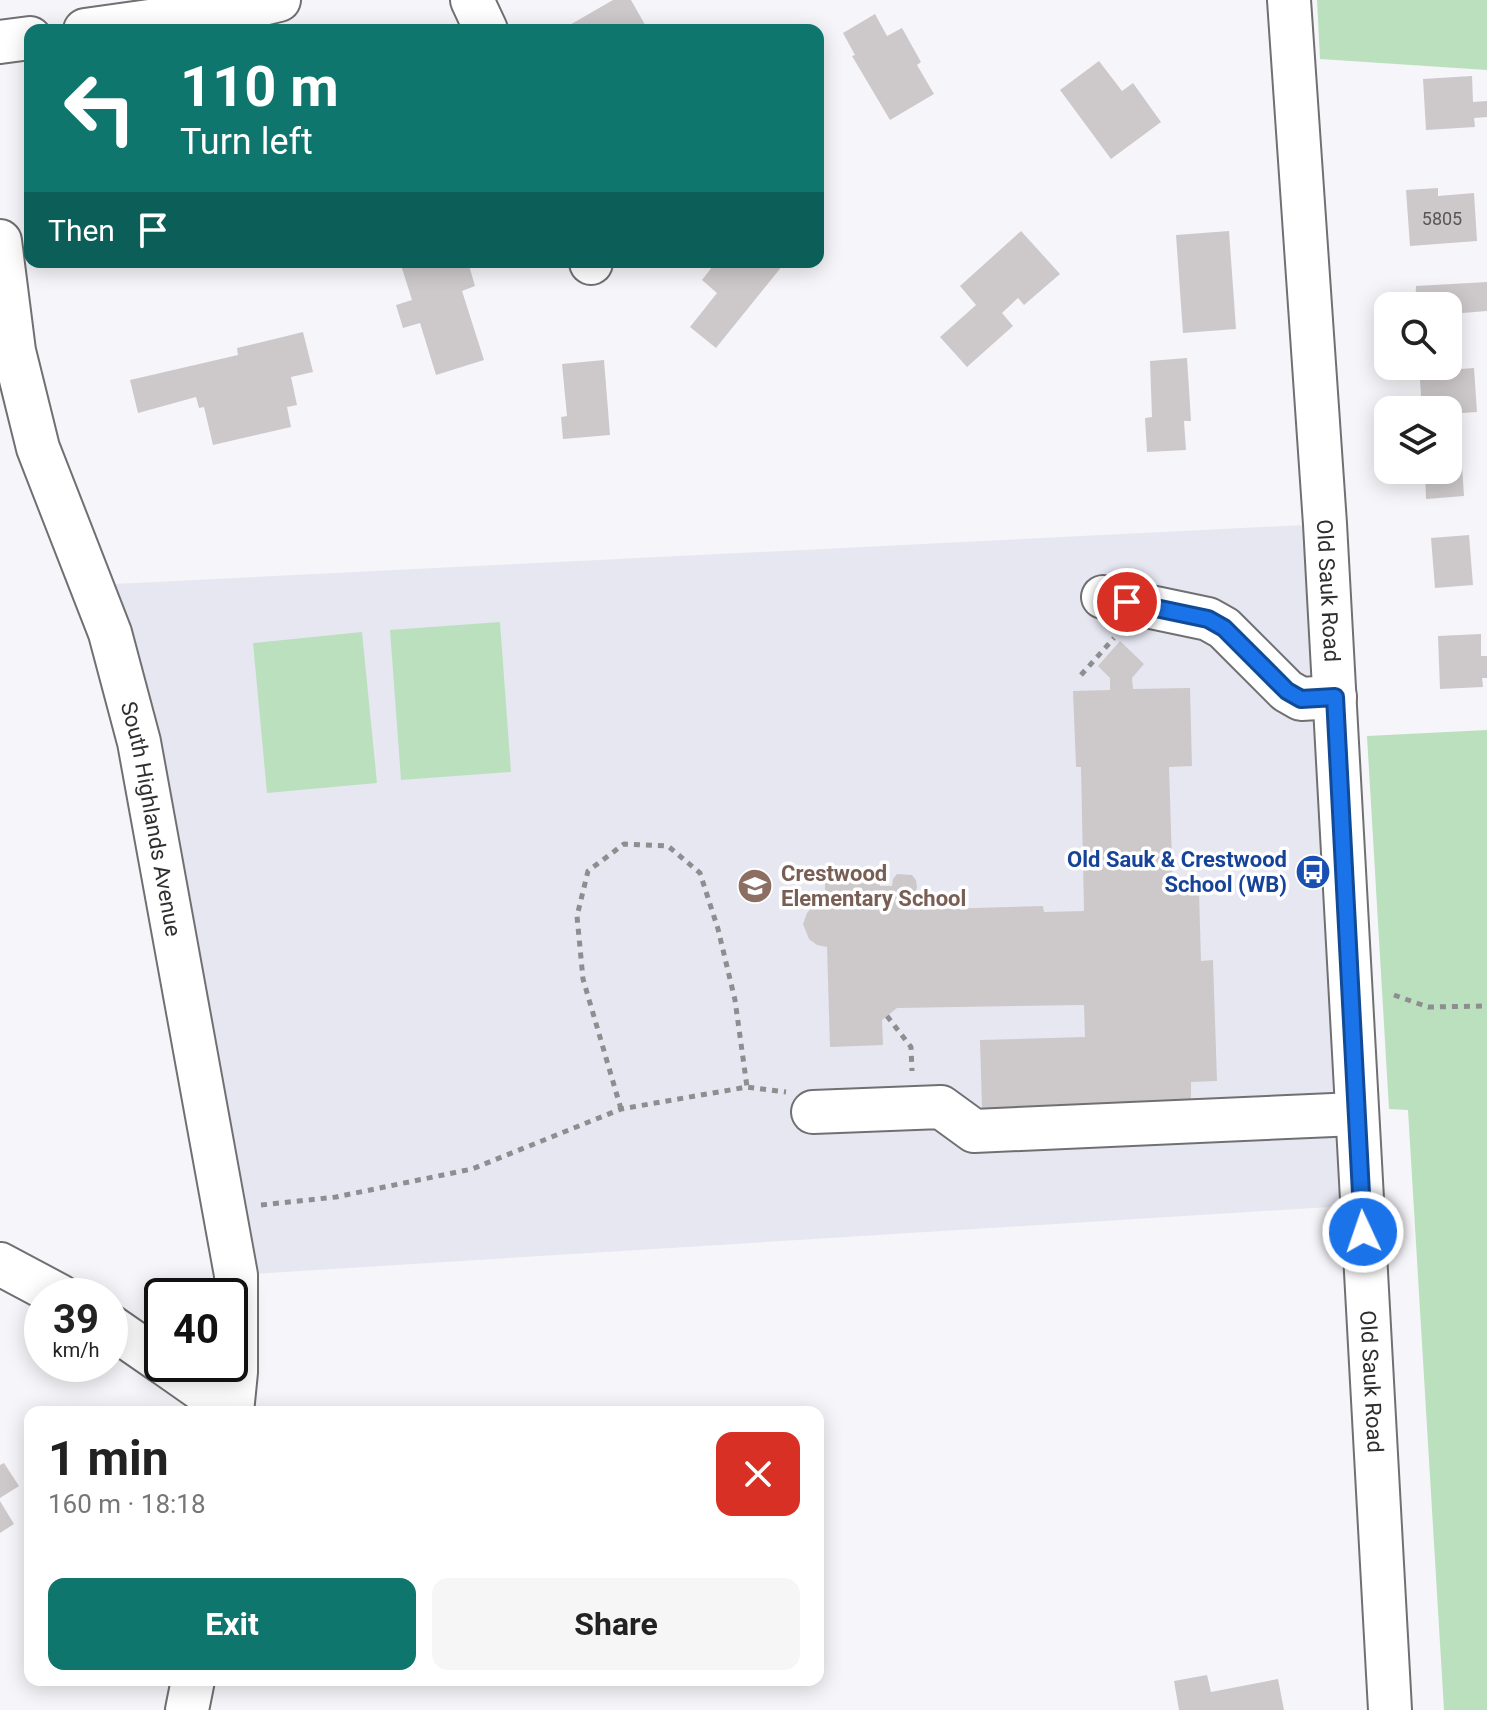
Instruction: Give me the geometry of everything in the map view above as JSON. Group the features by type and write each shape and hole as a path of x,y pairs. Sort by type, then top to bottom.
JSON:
{"street":[{"path":"113,24 193,7 279,0"},
{"path":"472,0 483,24"},
{"name":"Old Sauk Road","path":"1289,0 1335,697 1390,1710"},
{"path":"0,42 24,39"},
{"name":"South Highlands Avenue","path":"0,241 14,351 38,448 110,633 139,742 236,1275 236,1372 233,1406"},
{"path":"1113,614 1208,619 1224,628 1287,691 1301,699 1335,697"},
{"path":"800,1102 941,1107 974,1131 1356,1114"},
{"path":"0,1264 26,1278"},
{"path":"190,1382 225,1406"},
{"path":"187,1710 192,1686"}],"path":[{"path":"1081,675 1106,645 1113,614"},
{"path":"621,1109 583,979 577,916 588,871 624,844 668,846 700,873 718,929 735,1000 747,1087"},
{"path":"1394,995 1428,1007 1487,1006"},
{"path":"887,1016 911,1047 913,1108"},
{"path":"224,1210 336,1197 472,1169 621,1109 747,1087 800,1102"}],"shaded area":[{"name":"Crestwood Elementary School","path":"1325,524 1361,1205 236,1275 93,585"}],"green space":[{"path":"1317,0 1487,0 1487,70 1320,59"},
{"path":"500,622 511,772 401,780 390,630"},
{"path":"362,632 377,783 267,793 253,643"},
{"path":"1487,730 1487,1710 1444,1710 1408,1110 1389,1109 1367,736"}],"building":[{"path":"613,0 631,0 645,24 571,24"},
{"path":"875,14 887,36 902,28 921,62 917,65 934,94 890,120 852,56 855,55 843,33"},
{"path":"1099,61 1122,91 1133,83 1161,122 1111,159 1060,90"},
{"path":"1472,76 1473,102 1487,101 1487,117 1474,118 1475,127 1426,130 1423,79"},
{"path":"1438,188 1438,196 1474,193 1477,241 1410,246 1406,190"},
{"path":"1021,231 1060,274 1024,305 1018,298 1002,313 1013,326 967,367 940,337 976,305 960,286"},
{"path":"1229,231 1236,329 1183,333 1176,235"},
{"path":"402,268 470,268 475,286 462,291 484,360 436,375 420,323 403,328 396,305 412,300"},
{"path":"711,268 781,268 716,348 690,327 717,293 702,280"},
{"path":"1487,282 1487,311 1462,313 1462,292 1416,292 1416,286"},
{"path":"303,332 313,372 291,377 297,405 287,407 291,427 213,445 204,407 199,408 196,397 138,413 130,380 238,355 237,348"},
{"path":"1187,358 1191,421 1184,421 1186,450 1147,452 1145,418 1152,417 1150,361"},
{"path":"604,360 610,435 563,439 561,417 567,416 562,364"},
{"path":"1474,368 1477,412 1462,413 1462,396 1421,396 1420,380 1462,380 1462,369"},
{"path":"1462,465 1464,496 1426,499 1425,484 1462,484"},
{"path":"1469,535 1473,585 1435,588 1431,538"},
{"path":"1481,634 1481,656 1487,656 1487,678 1482,678 1483,687 1440,689 1438,636"},
{"path":"1120,641 1144,664 1132,678 1133,689 1190,688 1192,766 1169,767 1173,893 1199,892 1201,961 1213,960 1217,1081 1191,1082 1191,1102 982,1108 980,1040 1085,1037 1084,1005 897,1008 882,1020 883,1045 830,1047 827,947 809,939 803,924 814,905 825,905 825,875 880,874 880,886 892,886 897,874 912,875 917,888 907,899 907,910 1043,906 1044,912 1084,911 1081,767 1076,767 1073,691 1110,690 1110,678 1098,666"},
{"path":"4,1463 19,1486 0,1498 0,1465"},
{"path":"0,1501 14,1524 0,1533"},
{"path":"1207,1675 1211,1692 1278,1679 1284,1710 1179,1710 1174,1681"}],"place":[{"name":"Old Sauk & Crestwood School (WB)","path":"1313,872"},
{"name":"Crestwood Elementary School","path":"755,886"}],"route":[{"path":"1127,602 1208,619 1224,628 1287,691 1301,699 1335,697 1363,1232"}]}
